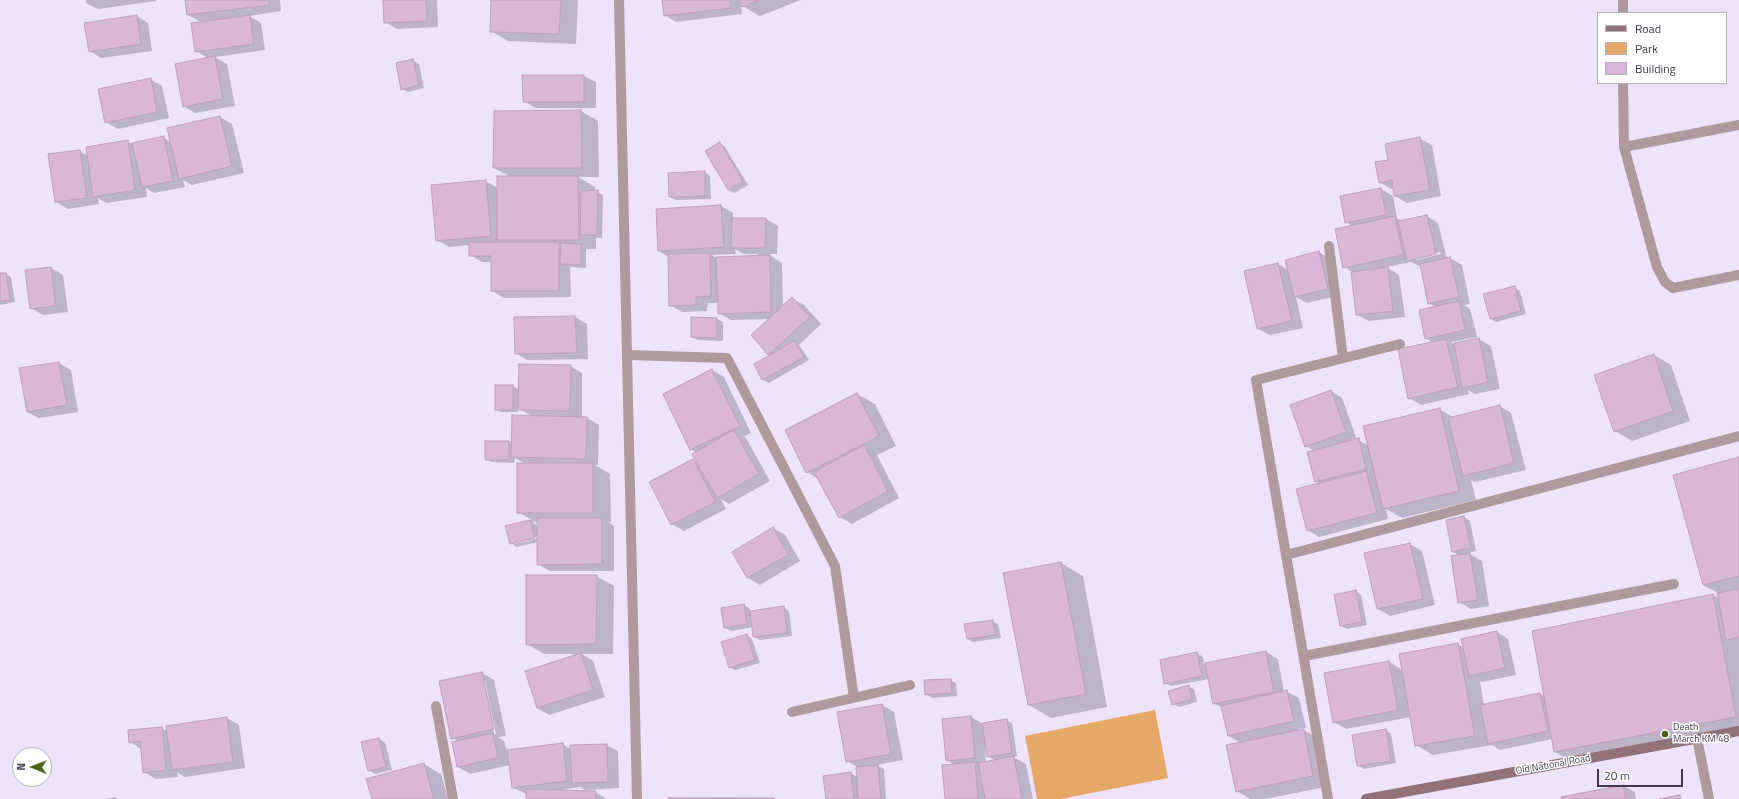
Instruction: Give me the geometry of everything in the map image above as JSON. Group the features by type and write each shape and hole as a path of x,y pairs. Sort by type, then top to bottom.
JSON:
{"main road":[{"name":"Old National Road","path":"1366,799 1739,731"}],"street":[{"path":"619,0 638,799"},
{"path":"1623,0 1623,12"},
{"path":"1623,84 1624,147 1657,267 1665,282 1674,288 1739,275"},
{"path":"1624,147 1739,125"},
{"path":"1329,246 1343,358"},
{"path":"1328,799 1256,380 1400,344"},
{"path":"627,355 727,358 835,566 854,698"},
{"path":"1286,555 1739,436"},
{"path":"1304,656 1674,584"},
{"path":"792,712 910,685"},
{"path":"436,706 453,799"},
{"path":"1697,738 1710,799"}],"green space":[{"path":"1155,710 1168,778 1061,799 1037,799 1025,736"}],"building":[{"path":"185,0 269,0 270,5 187,15"},
{"path":"383,0 426,0 427,21 384,23"},
{"path":"491,0 561,0 559,34 490,32"},
{"path":"662,0 730,0 731,8 664,16"},
{"path":"739,0 759,0 742,7"},
{"path":"137,15 141,44 89,52 84,23"},
{"path":"250,15 254,44 195,52 191,23"},
{"path":"215,56 223,99 183,107 175,64"},
{"path":"413,59 419,85 401,90 396,63"},
{"path":"522,75 584,75 584,102 523,102"},
{"path":"151,78 157,112 105,123 98,89"},
{"path":"581,110 582,168 493,168 494,111"},
{"path":"220,116 232,166 179,179 167,128"},
{"path":"164,136 173,181 142,187 132,143"},
{"path":"1420,137 1430,190 1394,196 1392,180 1379,183 1375,162 1388,160 1385,144"},
{"path":"128,140 135,190 93,197 86,147"},
{"path":"720,142 743,181 728,190 705,151"},
{"path":"80,150 87,198 55,202 48,154"},
{"path":"705,171 705,196 669,197 668,173"},
{"path":"497,176 578,176 579,240 497,240"},
{"path":"486,180 491,236 436,241 431,185"},
{"path":"1381,188 1386,215 1345,223 1340,196"},
{"path":"598,190 597,235 580,235 581,191"},
{"path":"721,205 724,247 658,251 656,209"},
{"path":"1427,215 1436,254 1407,261 1398,221"},
{"path":"1395,216 1403,255 1343,268 1335,229"},
{"path":"732,218 766,218 765,248 731,248"},
{"path":"469,242 559,242 559,291 491,291 491,256 469,256"},
{"path":"561,243 581,244 581,265 560,264"},
{"path":"1319,251 1328,289 1294,297 1285,260"},
{"path":"710,253 711,296 696,297 696,305 669,306 668,254"},
{"path":"770,255 771,312 718,314 716,257"},
{"path":"1450,257 1459,297 1428,304 1420,264"},
{"path":"1278,263 1292,321 1257,329 1244,271"},
{"path":"51,267 56,306 30,309 25,270"},
{"path":"1388,267 1393,311 1356,315 1351,272"},
{"path":"0,273 6,273 10,300 0,301"},
{"path":"1515,286 1521,311 1490,319 1483,294"},
{"path":"792,297 810,317 768,355 751,335"},
{"path":"1459,301 1465,330 1425,339 1419,310"},
{"path":"575,316 577,353 515,354 514,317"},
{"path":"691,317 717,318 717,338 691,337"},
{"path":"1479,338 1488,382 1462,388 1454,343"},
{"path":"1446,339 1458,387 1408,399 1398,349"},
{"path":"794,341 804,357 762,380 754,364"},
{"path":"1654,354 1673,411 1614,432 1594,375"},
{"path":"59,362 67,405 27,412 19,368"},
{"path":"519,364 571,365 570,411 518,410"},
{"path":"712,369 740,426 690,450 663,394"},
{"path":"495,385 513,385 513,410 495,410"},
{"path":"1331,390 1346,432 1305,447 1290,405"},
{"path":"857,393 879,436 806,473 785,430"},
{"path":"1500,405 1514,463 1463,476 1448,418"},
{"path":"1440,408 1459,491 1383,509 1363,426"},
{"path":"512,415 587,417 586,459 511,457"},
{"path":"734,430 759,474 717,498 692,454"},
{"path":"1359,438 1366,469 1315,482 1307,452"},
{"path":"485,441 509,441 509,460 485,460"},
{"path":"864,445 888,491 839,518 814,472"},
{"path":"1739,457 1739,576 1703,585 1673,475"},
{"path":"693,459 715,502 671,525 649,482"},
{"path":"517,463 593,463 593,513 517,513"},
{"path":"1366,471 1377,513 1307,531 1296,489"},
{"path":"1464,516 1471,548 1452,552 1446,520"},
{"path":"537,518 602,518 602,564 537,565"},
{"path":"530,520 535,538 510,544 505,526"},
{"path":"773,527 788,555 747,578 732,552"},
{"path":"1410,543 1423,599 1377,609 1364,553"},
{"path":"1470,553 1478,600 1458,603 1451,556"},
{"path":"1061,562 1086,694 1028,705 1003,573"},
{"path":"526,575 597,575 596,644 526,645"},
{"path":"1739,589 1739,637 1726,640 1717,593"},
{"path":"1356,590 1362,622 1340,626 1334,595"},
{"path":"1713,594 1736,717 1554,752 1532,631"},
{"path":"744,604 747,624 724,628 721,608"},
{"path":"784,606 787,633 753,637 750,611"},
{"path":"993,620 995,635 967,639 964,624"},
{"path":"1497,631 1505,668 1469,676 1461,639"},
{"path":"747,634 755,660 729,668 721,642"},
{"path":"1458,643 1475,736 1415,746 1399,654"},
{"path":"1266,651 1274,692 1213,704 1205,663"},
{"path":"1197,652 1202,676 1164,684 1160,660"},
{"path":"581,653 593,690 537,708 525,671"},
{"path":"1389,661 1398,710 1333,723 1324,673"},
{"path":"482,672 494,729 451,739 439,681"},
{"path":"951,679 952,693 925,695 924,680"},
{"path":"1189,685 1192,699 1172,705 1168,691"},
{"path":"1287,690 1294,721 1228,736 1221,706"},
{"path":"1540,693 1548,731 1488,744 1480,705"},
{"path":"882,704 891,754 846,762 837,712"},
{"path":"971,716 975,758 946,761 942,719"},
{"path":"227,717 233,762 172,770 166,726"},
{"path":"1007,719 1012,753 987,757 982,723"},
{"path":"162,727 166,770 143,773 140,741 129,743 128,730"},
{"path":"1304,729 1313,776 1236,792 1226,745"},
{"path":"1386,729 1391,761 1357,766 1352,735"},
{"path":"493,733 498,758 457,767 452,742"},
{"path":"379,738 386,767 368,771 361,742"},
{"path":"563,743 567,781 512,788 507,750"},
{"path":"607,744 608,782 572,783 570,745"},
{"path":"1014,756 1022,799 985,799 978,763"},
{"path":"975,762 978,799 945,799 942,765"},
{"path":"424,763 434,799 372,799 366,779"},
{"path":"878,765 881,799 858,799 856,767"},
{"path":"851,772 854,799 826,799 823,776"},
{"path":"1623,785 1626,799 1561,799 1561,797"},
{"path":"526,789 596,791 595,799 526,799"},
{"path":"1680,795 1681,799 1659,799"},
{"path":"668,798 774,798 774,799"}],"place":[{"name":"Death March KM 48","path":"1665,734"}]}
